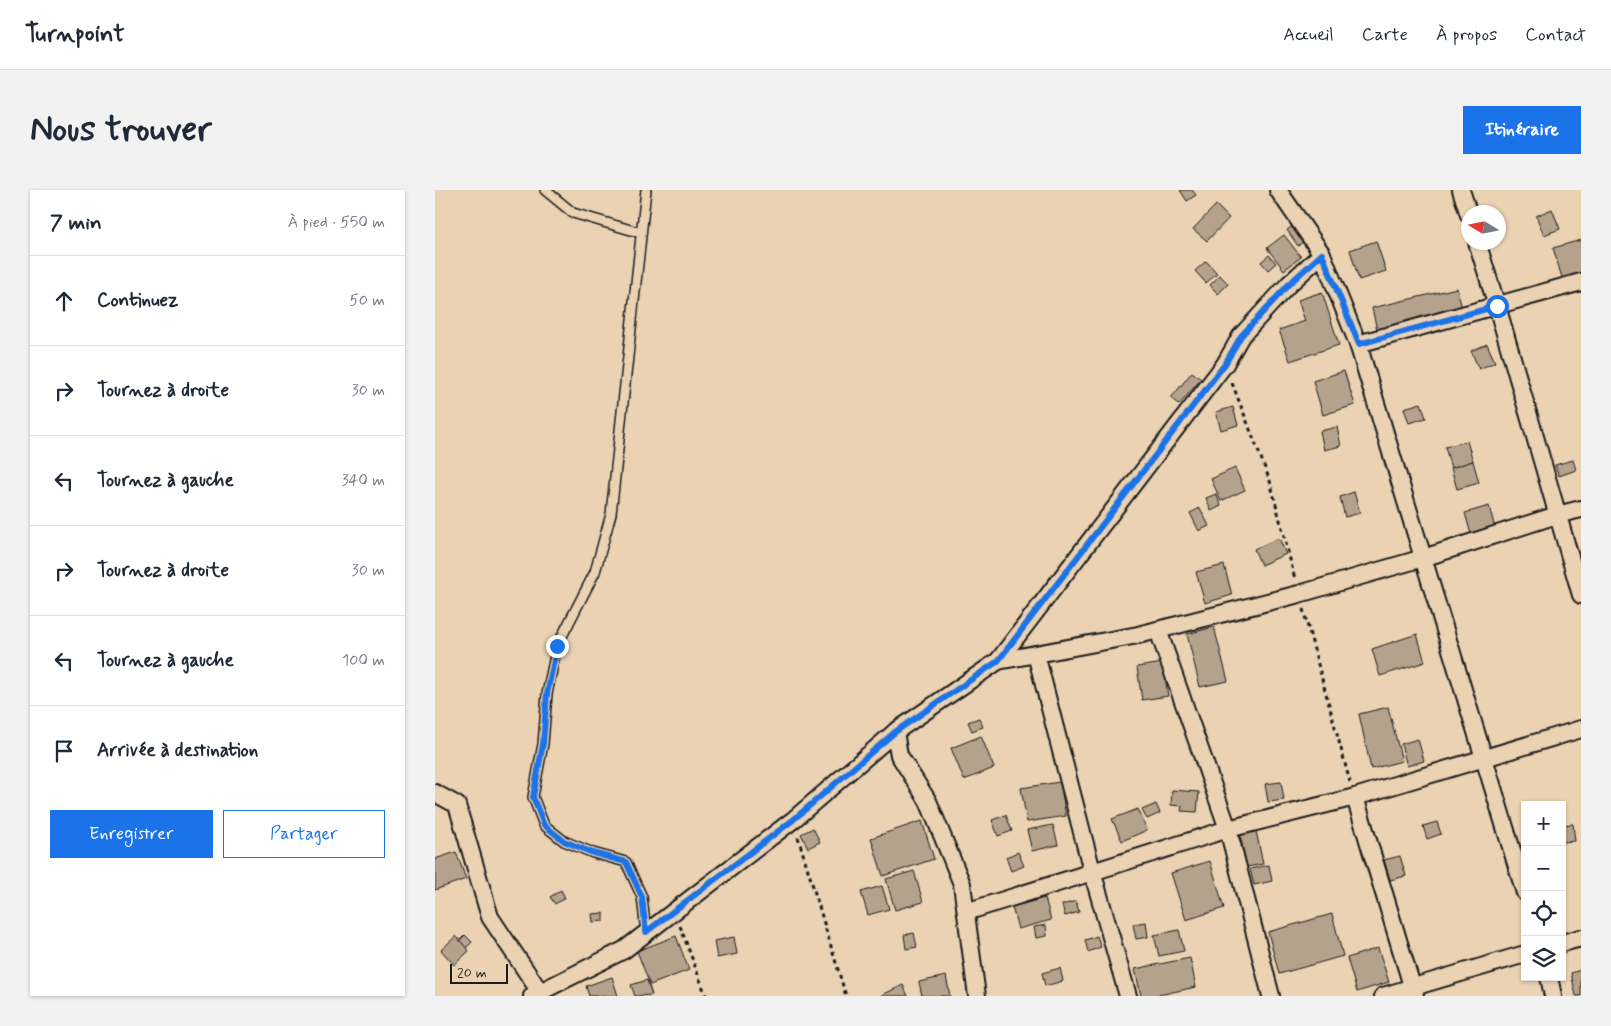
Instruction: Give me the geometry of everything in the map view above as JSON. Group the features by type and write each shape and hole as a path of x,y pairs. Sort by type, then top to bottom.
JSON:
{"street":[{"path":"1278,190 1322,254 1359,344 1524,891"},
{"path":"1461,190 1466,205"},
{"path":"1480,250 1581,596"},
{"path":"435,793 457,805 490,916 536,994 624,950 793,820 895,732 998,661 1225,364 1241,336 1289,284 1322,254"},
{"path":"1359,344 1581,282"},
{"path":"998,661 1158,630 1299,594 1581,509"},
{"path":"1158,630 1228,829 1271,996"},
{"path":"1036,654 1092,871 1127,996"},
{"path":"966,912 1228,829 1355,797 1581,728"},
{"path":"895,732 899,755 929,801 962,884 977,996"},
{"path":"1355,797 1413,992"},
{"path":"1566,943 1581,938"},
{"path":"1383,996 1413,992 1521,955"},
{"path":"1550,981 1553,996"}],"lane":[{"path":"545,190 573,214 641,233"},
{"path":"646,190 611,514 595,572 557,646 547,694 543,744 533,797 544,825 564,841 593,853 626,862 642,897 646,932"}],"path":[{"path":"793,820 846,996"},
{"path":"674,912 706,996"}],"building":[{"path":"1180,190 1192,190 1196,195 1187,201"},
{"path":"1216,205 1229,218 1207,241 1193,229"},
{"path":"1552,209 1560,229 1544,235 1536,216"},
{"path":"1296,224 1306,239 1298,246 1287,230"},
{"path":"1284,235 1301,257 1284,270 1267,248"},
{"path":"1581,240 1581,276 1563,281 1553,248"},
{"path":"1376,241 1386,271 1359,280 1350,250"},
{"path":"1269,255 1276,263 1268,270 1261,262"},
{"path":"1206,261 1217,273 1206,283 1195,271"},
{"path":"1220,275 1228,284 1218,294 1210,285"},
{"path":"1457,288 1463,313 1378,334 1372,308"},
{"path":"1322,292 1339,345 1290,361 1279,330 1305,321 1298,300"},
{"path":"1487,344 1495,362 1479,369 1471,351"},
{"path":"1344,371 1355,405 1323,415 1313,381"},
{"path":"1192,372 1201,379 1179,405 1171,398"},
{"path":"1421,403 1426,418 1409,423 1404,408"},
{"path":"1233,407 1238,425 1221,430 1216,412"},
{"path":"1337,427 1341,446 1324,450 1320,431"},
{"path":"1467,441 1473,461 1451,468 1445,447"},
{"path":"1573,460 1576,470 1559,476 1555,465"},
{"path":"1473,461 1479,483 1457,489 1451,468"},
{"path":"1235,468 1245,490 1221,501 1211,479"},
{"path":"1354,492 1360,513 1345,517 1340,497"},
{"path":"1216,494 1221,506 1211,511 1206,498"},
{"path":"1489,506 1495,528 1471,534 1465,513"},
{"path":"1200,508 1209,526 1199,531 1190,513"},
{"path":"1279,538 1286,554 1261,565 1254,549"},
{"path":"1224,565 1232,595 1205,603 1196,572"},
{"path":"1214,627 1228,681 1200,687 1187,634"},
{"path":"1417,634 1425,662 1380,676 1372,649"},
{"path":"1163,663 1168,696 1142,700 1137,667"},
{"path":"1388,707 1402,761 1371,769 1359,714"},
{"path":"979,718 983,727 972,731 968,722"},
{"path":"981,736 994,768 964,780 951,748"},
{"path":"1418,739 1424,761 1407,766 1401,744"},
{"path":"1060,782 1066,816 1027,822 1021,788"},
{"path":"1281,782 1284,800 1268,802 1265,784"},
{"path":"1172,790 1199,792 1197,812 1181,811 1182,806 1171,805"},
{"path":"1156,804 1160,813 1147,819 1142,810"},
{"path":"1138,809 1147,830 1122,841 1112,819"},
{"path":"1006,815 1012,831 998,836 992,820"},
{"path":"922,821 934,859 883,876 871,838"},
{"path":"1437,822 1441,834 1427,839 1423,826"},
{"path":"1573,824 1575,841 1566,842 1566,825"},
{"path":"1053,825 1058,845 1032,851 1027,830"},
{"path":"813,828 820,842 808,848 801,834"},
{"path":"1256,831 1263,864 1247,867 1240,835"},
{"path":"456,852 466,879 435,890 435,859"},
{"path":"1018,852 1024,866 1011,871 1006,857"},
{"path":"1400,856 1406,876 1390,880 1384,860"},
{"path":"1210,861 1224,908 1186,920 1171,873"},
{"path":"1269,865 1272,881 1254,885 1250,869"},
{"path":"914,871 923,902 895,910 886,879"},
{"path":"882,886 889,909 868,915 861,892"},
{"path":"561,890 565,898 555,904 550,897"},
{"path":"1045,898 1051,920 1018,929 1012,907"},
{"path":"1076,901 1079,912 1065,916 1062,905"},
{"path":"604,913 604,921 593,922 592,914"},
{"path":"1332,914 1343,956 1279,974 1268,932"},
{"path":"1146,922 1148,937 1136,939 1133,924"},
{"path":"1046,925 1047,936 1036,938 1034,927"},
{"path":"1179,930 1184,951 1159,956 1154,935"},
{"path":"914,933 917,947 906,949 904,935"},
{"path":"465,935 472,942 466,948 459,941"},
{"path":"456,936 469,951 454,965 441,950"},
{"path":"676,936 689,970 650,985 637,951"},
{"path":"1097,936 1101,947 1088,952 1085,940"},
{"path":"734,937 737,954 717,958 714,941"},
{"path":"1378,948 1389,982 1357,992 1347,958"},
{"path":"1190,958 1196,987 1154,996 1141,996 1135,969"},
{"path":"1060,968 1063,981 1045,986 1042,973"},
{"path":"1581,970 1581,996 1576,996 1571,973"},
{"path":"946,976 950,996 922,996 919,982"},
{"path":"612,977 618,996 589,996 586,986"},
{"path":"647,980 652,995 635,996 631,985"},
{"path":"903,985 908,996 880,996"}],"route":[{"path":"557,646 547,694 543,744 533,797 544,825 564,841 593,853 626,862 642,897 646,932 793,820 895,732 998,661 1225,364 1241,336 1289,284 1322,254 1359,344 1497,306"}]}
